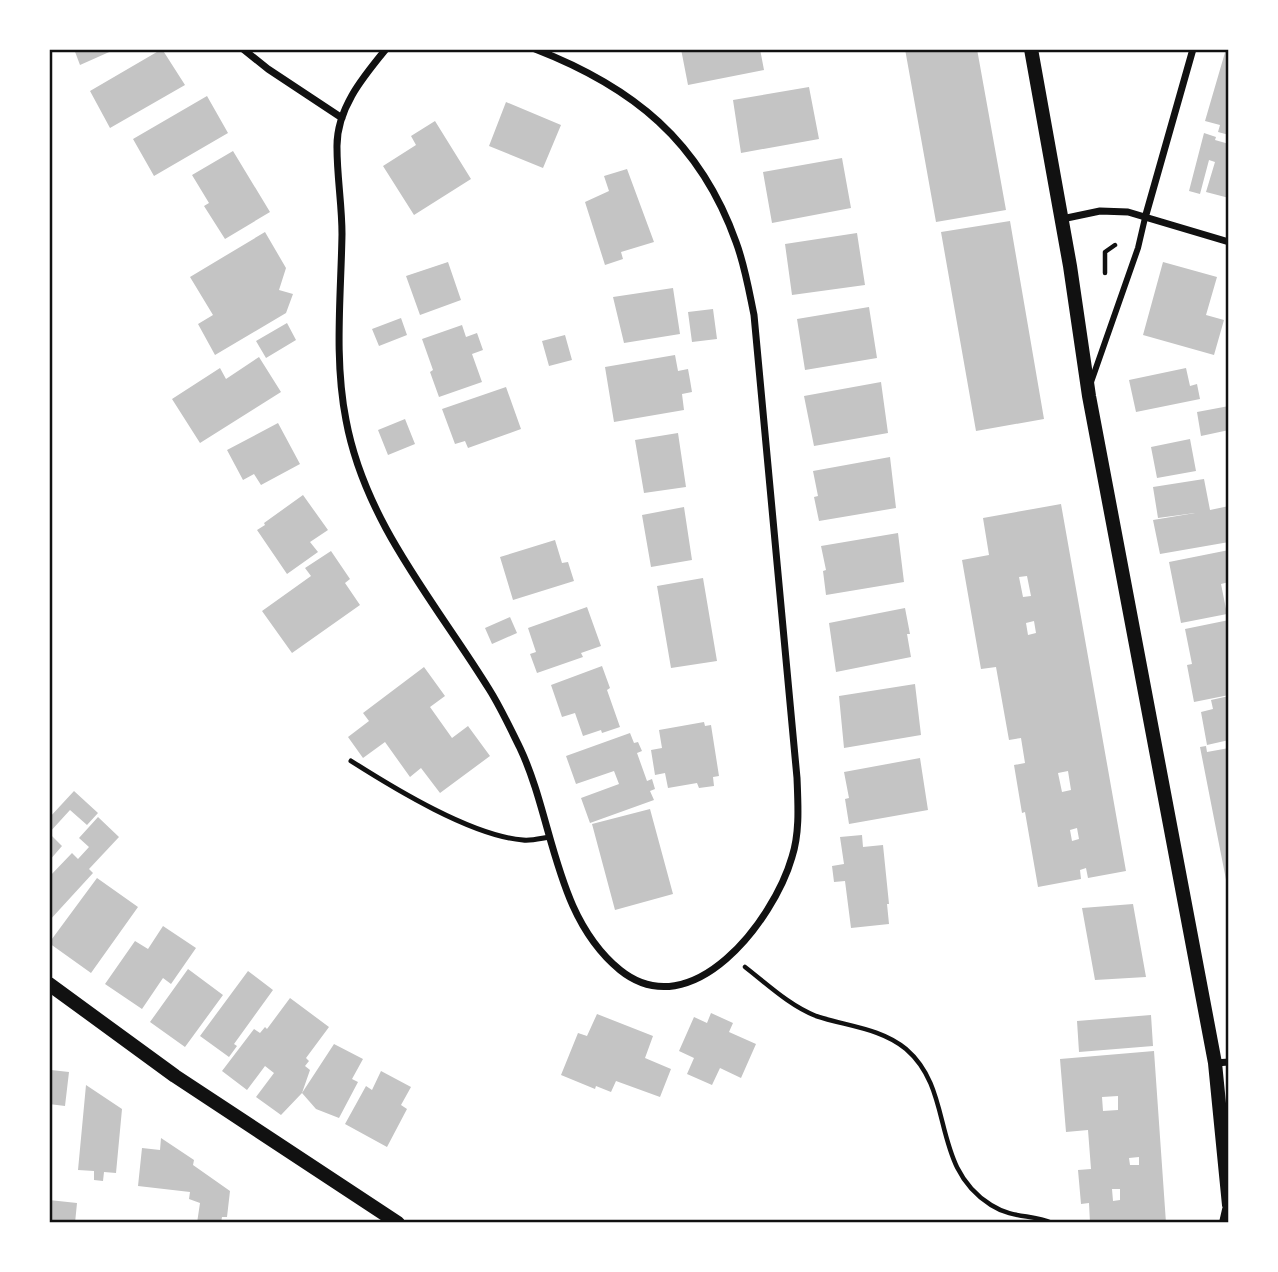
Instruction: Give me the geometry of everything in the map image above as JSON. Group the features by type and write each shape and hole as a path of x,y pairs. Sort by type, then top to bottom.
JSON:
{"main road":[{"path":"1031,49 1062,219 1088,390 1222,1062 1229,1208 1226,1223"},
{"path":"49,984 175,1076 398,1223"}],"street":[{"path":"243,49 268,69 342,118"},
{"path":"386,49 354,91 342,118 337,147 342,212 339,356 346,421 354,454 366,486 401,556 499,705 522,753 577,915 597,947 620,970 631,978 651,985 673,985 690,981 731,956 757,926 779,888 792,857 798,806 754,316 737,243 720,202 697,163 649,113 593,75 534,49"},
{"path":"1088,390 1126,283 1193,49"},
{"path":"1062,219 1091,212 1128,212 1229,242"}],"lane":[{"path":"352,761 398,791 487,832 524,840 550,837"}],"path":[{"path":"1105,273 1105,252 1115,245"},
{"path":"745,967 814,1015 874,1032 905,1048 918,1061 928,1077 937,1098 950,1152 975,1192 1005,1213 1052,1223"}],"building":[{"path":"74,49 116,49 80,65"},
{"path":"162,49 185,85 110,128 90,91"},
{"path":"681,49 760,49 764,70 688,85"},
{"path":"905,49 977,49 1006,210 936,222"},
{"path":"1226,49 1229,49 1229,135 1218,132 1220,125 1205,121"},
{"path":"809,87 819,139 741,153 733,100"},
{"path":"207,96 228,133 154,176 133,139"},
{"path":"506,102 561,125 543,168 489,146"},
{"path":"435,121 471,179 414,215 383,166 416,145 411,136"},
{"path":"1204,133 1229,144 1229,198 1206,192 1215,162 1209,160 1200,194 1189,191"},
{"path":"233,151 270,212 225,239 204,206 209,203 192,175"},
{"path":"842,158 851,208 772,223 763,172"},
{"path":"627,169 654,242 621,252 623,259 605,265 585,202 609,191 604,176"},
{"path":"1010,221 1044,419 976,431 941,232"},
{"path":"265,232 286,268 279,290 293,294 286,313 215,355 198,324 213,315 190,277"},
{"path":"857,233 865,285 792,295 785,244"},
{"path":"448,262 461,300 420,315 406,276"},
{"path":"1163,262 1217,277 1206,315 1224,320 1214,355 1143,335"},
{"path":"673,288 680,334 624,343 613,297"},
{"path":"869,307 877,358 805,370 797,319"},
{"path":"713,309 717,339 692,342 688,312"},
{"path":"401,318 407,335 379,346 372,329"},
{"path":"287,323 296,340 266,358 256,341"},
{"path":"462,325 466,337 477,333 483,350 472,354 482,382 439,397 422,339"},
{"path":"565,335 572,360 549,366 542,341"},
{"path":"675,355 678,371 688,369 692,392 682,394 684,410 614,422 605,367"},
{"path":"259,357 281,392 200,443 172,399 220,368 226,379"},
{"path":"1186,368 1190,386 1197,384 1200,399 1136,412 1129,380"},
{"path":"881,382 888,433 814,446 804,396"},
{"path":"506,387 521,429 468,448 465,441 455,444 442,409"},
{"path":"1229,406 1229,430 1201,436 1197,412"},
{"path":"405,419 415,444 388,455 378,430"},
{"path":"278,423 300,464 261,485 254,474 243,480 227,450"},
{"path":"678,433 686,487 644,493 635,440"},
{"path":"1190,439 1196,471 1157,478 1151,447"},
{"path":"890,457 896,508 819,521 814,497 818,496 813,471"},
{"path":"1204,479 1210,510 1229,506 1229,542 1160,554 1153,520 1195,513 1158,518 1153,487"},
{"path":"303,495 328,530 310,542 318,552 287,574 257,530"},
{"path":"1061,504 1126,871 1088,878 1086,868 1080,870 1081,879 1038,887 1014,765 1025,763 1021,738 1009,740 996,667 981,669 962,560 989,555 983,518","holes":["1027,576 1031,596 1023,597 1019,577","1034,621 1036,633 1028,635 1026,623","1068,771 1071,790 1062,792 1058,773","1077,828 1079,839 1072,841 1070,830"]},
{"path":"684,507 692,560 651,567 642,515"},
{"path":"898,533 904,582 826,595 823,571 826,570 821,546"},
{"path":"555,540 562,563 568,562 574,581 513,600 500,557"},
{"path":"1229,550 1229,582 1221,584 1227,614 1181,623 1169,562"},
{"path":"331,551 350,579 345,583 360,605 292,653 262,611 311,576 305,568"},
{"path":"703,578 717,661 671,668 657,586"},
{"path":"587,607 601,646 581,653 583,657 537,673 530,654 536,652 528,628"},
{"path":"905,608 911,657 836,672 829,623"},
{"path":"510,617 517,633 492,644 485,628"},
{"path":"1229,620 1229,695 1194,702 1187,665 1192,664 1185,629"},
{"path":"602,666 620,727 583,736 575,713 562,717 551,685"},
{"path":"424,667 445,696 430,707 452,738 468,726 490,756 440,793 421,768 410,777 385,742 363,758 348,737 369,721 363,713"},
{"path":"915,684 921,735 844,748 839,696"},
{"path":"1229,696 1229,740 1207,745 1201,712 1213,709 1211,700"},
{"path":"704,722 705,726 711,725 719,776 713,777 714,786 699,788 697,783 668,788 665,773 655,775 651,750 662,748 659,730"},
{"path":"630,733 634,743 638,742 642,751 637,753 647,781 652,779 655,789 650,791 654,800 590,823 581,798 619,784 614,771 576,784 566,756"},
{"path":"1206,746 1207,752 1229,748 1229,895 1200,747"},
{"path":"920,758 928,810 849,824 845,799 849,798 844,772"},
{"path":"74,791 98,813 87,825 70,810 49,833 49,818"},
{"path":"650,809 673,894 615,910 592,824"},
{"path":"98,817 119,837 89,869 93,873 49,921 49,877 72,853 78,859 89,847 79,838"},
{"path":"49,833 62,846 49,861"},
{"path":"862,835 863,847 883,845 889,924 851,928 845,881 834,882 832,866 844,864 840,837"},
{"path":"97,878 138,907 91,973 49,943"},
{"path":"1133,904 1146,977 1095,980 1082,908"},
{"path":"163,926 196,948 171,984 163,978 142,1009 105,984 135,941 148,949"},
{"path":"188,969 223,995 185,1047 150,1022"},
{"path":"248,971 273,990 234,1044 237,1046 229,1057 200,1036"},
{"path":"290,998 329,1027 306,1058 309,1061 305,1066 310,1070 302,1093 281,1115 256,1097 274,1073 265,1066 247,1090 222,1071 254,1029 260,1033 265,1027 267,1029"},
{"path":"711,1013 733,1023 729,1032 756,1044 741,1078 720,1068 712,1085 687,1074 694,1058 679,1051 694,1017 707,1023"},
{"path":"597,1014 653,1036 645,1058 671,1069 660,1097 616,1081 611,1092 596,1086 595,1089 561,1075 578,1033 587,1036"},
{"path":"1151,1015 1153,1046 1079,1052 1077,1021"},
{"path":"334,1044 363,1059 352,1079 358,1082 339,1118 316,1109 302,1093"},
{"path":"1154,1051 1166,1223 1090,1223 1089,1203 1081,1204 1078,1170 1091,1169 1088,1130 1066,1132 1060,1059","holes":["1118,1096 1118,1110 1103,1111 1102,1097","1139,1157 1139,1165 1130,1165 1129,1158","1112,1189 1120,1189 1120,1200 1113,1201"]},
{"path":"51,1070 69,1072 65,1106 49,1104"},
{"path":"381,1071 411,1087 401,1105 407,1109 387,1147 345,1124 366,1086 372,1090"},
{"path":"86,1085 122,1109 116,1173 104,1172 103,1181 94,1180 94,1171 78,1170"},
{"path":"161,1138 194,1160 193,1165 230,1191 227,1217 222,1217 221,1223 197,1223 200,1203 189,1199 190,1192 138,1186 142,1148 160,1150"},
{"path":"49,1200 77,1203 75,1223 49,1223"}]}
